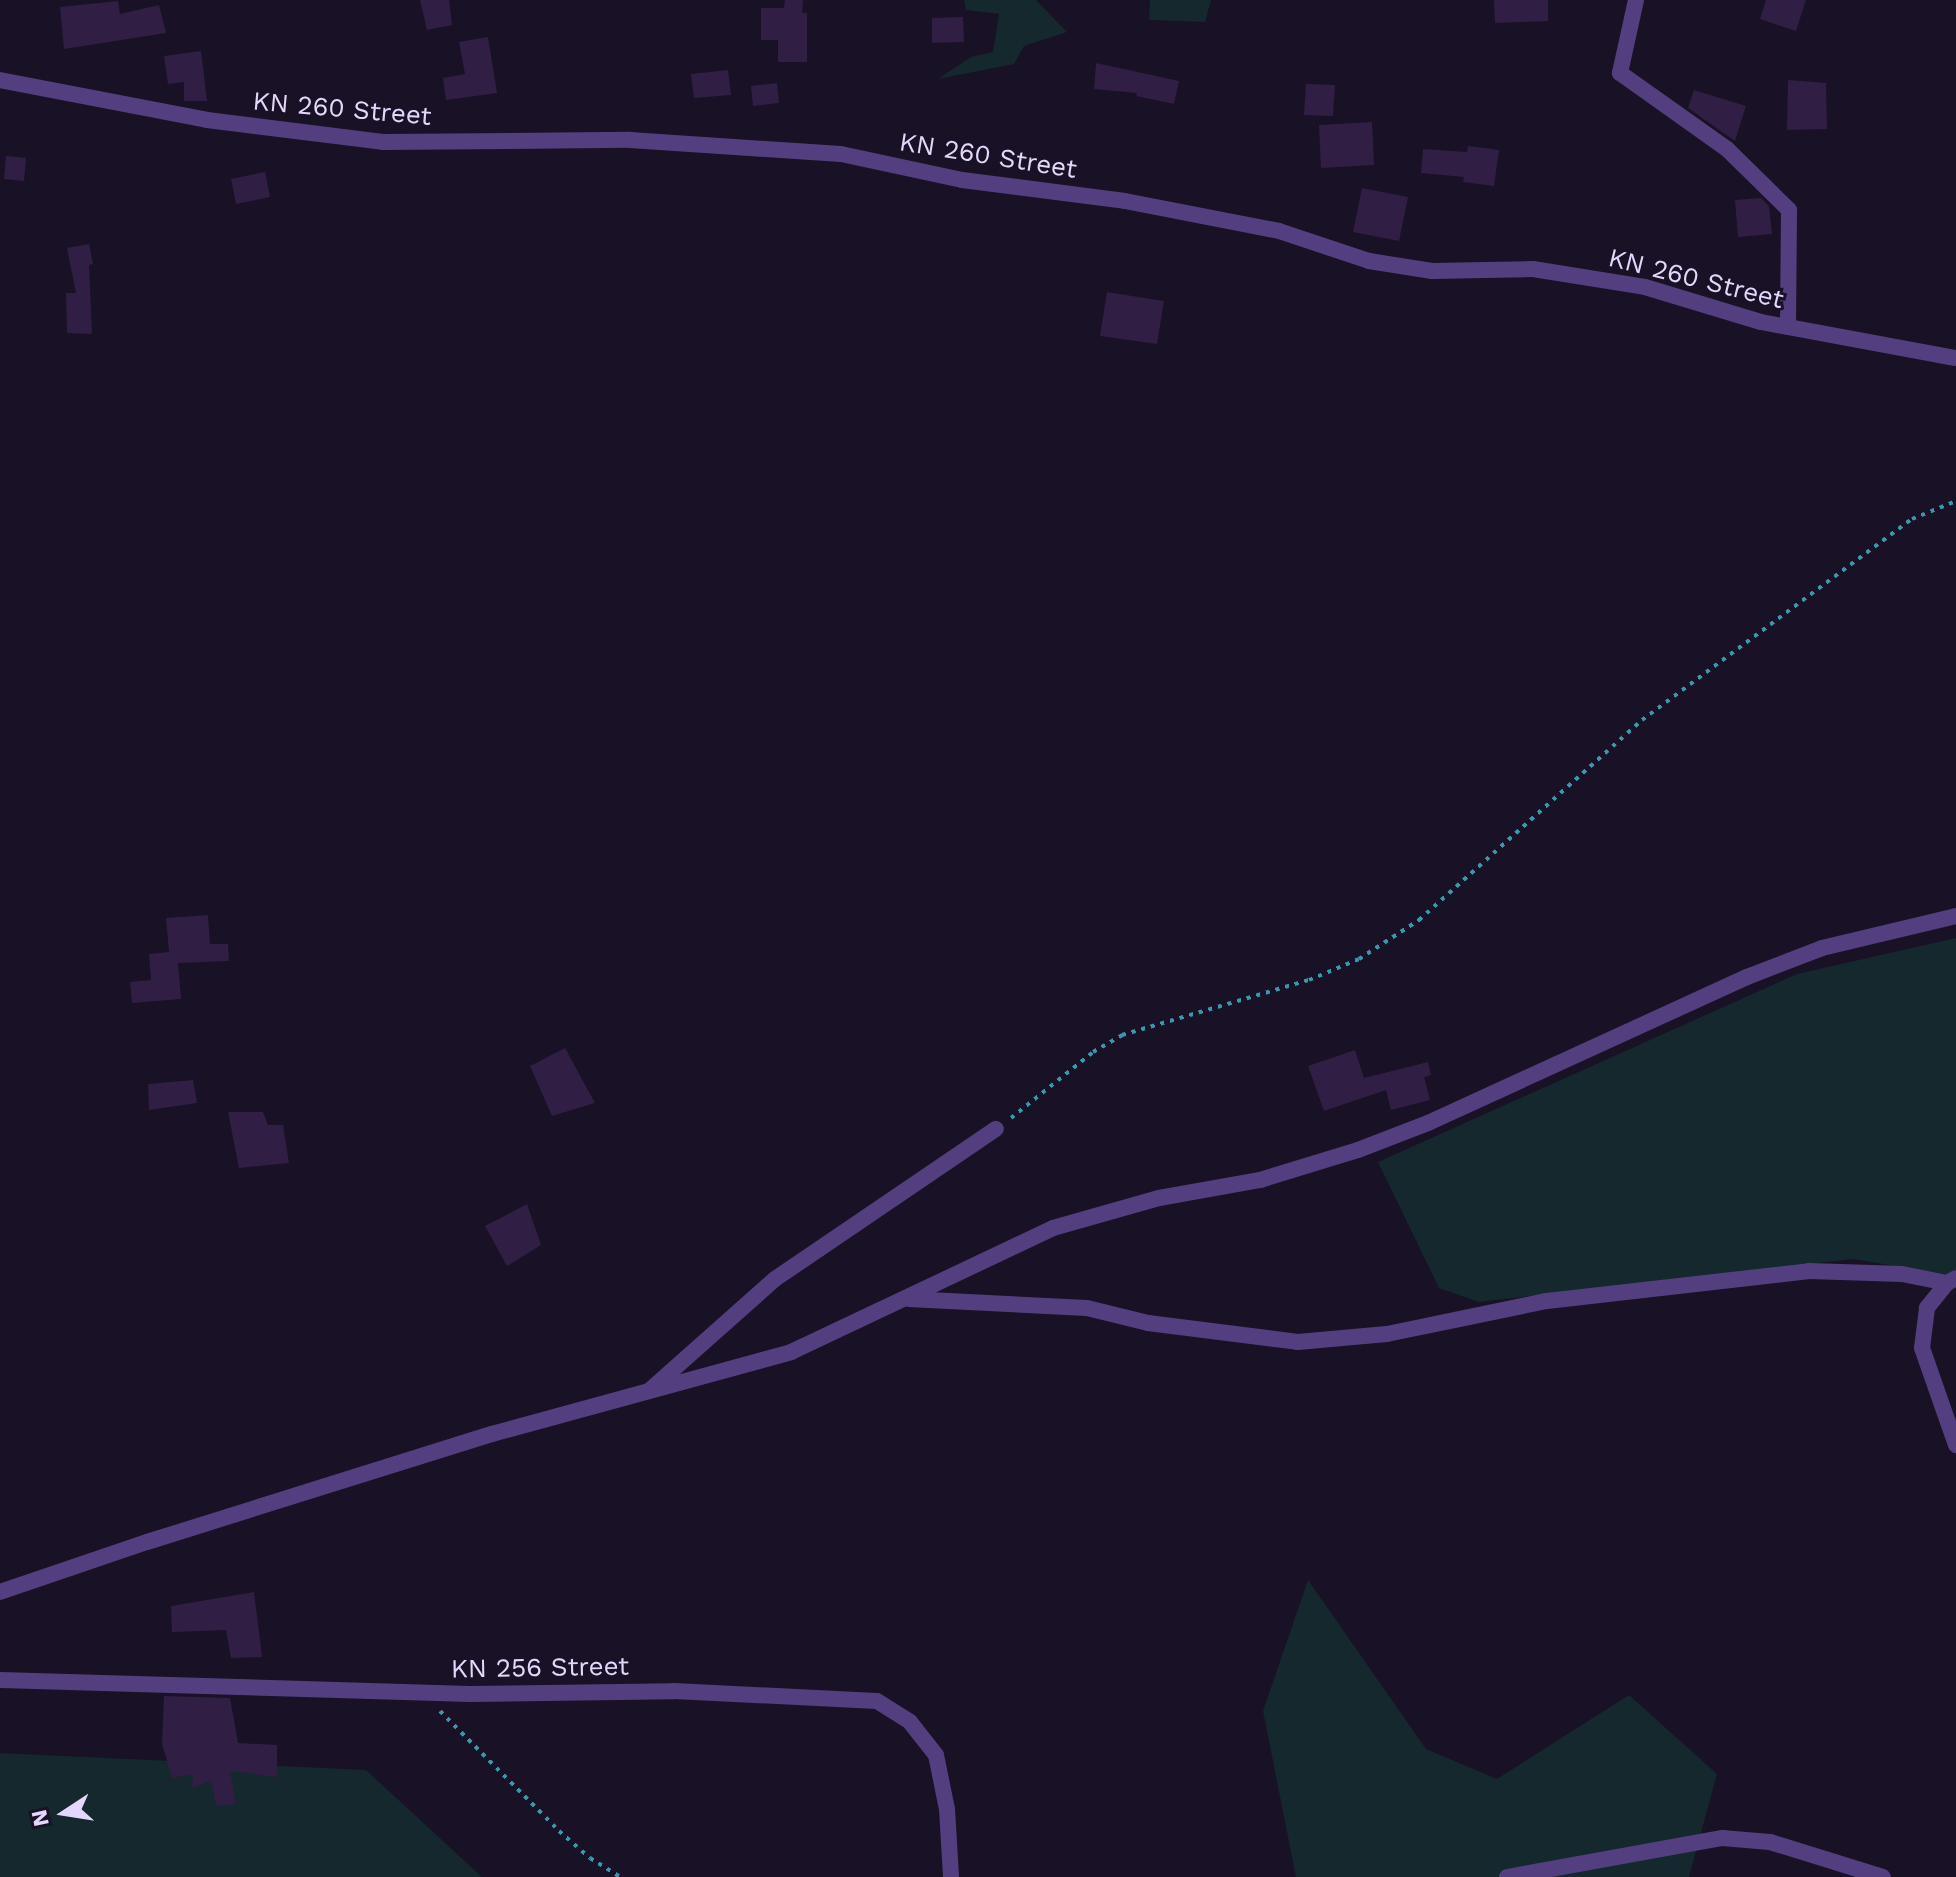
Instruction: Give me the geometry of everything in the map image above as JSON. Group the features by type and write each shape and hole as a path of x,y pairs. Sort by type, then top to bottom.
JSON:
{"street":[{"path":"1636,0 1620,73 1727,149 1789,210 1788,327"},
{"name":"KN 260 Street","path":"0,80 207,120 383,142 630,140 841,154 962,180 1125,201 1279,231 1369,261 1432,271 1533,269 1645,287 1788,327 1956,358"},
{"path":"0,1592 147,1542 492,1434 645,1395 791,1352 1053,1228 1159,1198 1260,1180 1358,1150 1428,1123 1747,977 1809,953 1884,930 1956,916"},
{"path":"645,1395 775,1279 996,1129"},
{"path":"908,1299 1087,1308 1148,1323 1298,1342 1387,1334 1547,1301 1809,1271 1902,1274 1951,1280"},
{"path":"1951,1280 1927,1308 1922,1348 1956,1445"},
{"name":"KN 256 Street","path":"0,1680 413,1692 674,1691 877,1701 910,1722 936,1755 947,1809 951,1877"},
{"path":"1507,1877 1722,1838 1770,1842 1883,1877"}],"path":[{"path":"996,1129 1093,1052 1122,1035 1309,980 1359,959 1419,920 1642,720 1912,519 1956,501"},
{"path":"413,1692 444,1714 559,1831 590,1858 620,1877"}],"shaded area":[{"path":"964,0 1036,0 1067,32 1024,46 1014,64 938,79 971,57 993,52 999,14 966,10"},
{"path":"1150,0 1211,0 1205,22 1149,20"},
{"path":"1956,938 1956,1276 1853,1259 1479,1302 1439,1288 1378,1162 1797,974"},
{"path":"1308,1580 1426,1749 1497,1779 1629,1695 1717,1774 1689,1877 1296,1877 1263,1711"},
{"path":"0,1753 366,1770 482,1877 0,1877"}],"building":[{"path":"420,0 449,0 452,25 427,30"},
{"path":"785,0 803,0 802,13 807,13 807,62 778,62 778,40 761,40 761,8 784,8"},
{"path":"1494,0 1548,0 1548,21 1495,23"},
{"path":"1766,0 1806,0 1796,31 1760,19"},
{"path":"118,1 120,14 159,5 166,33 64,49 60,7"},
{"path":"963,17 964,42 932,43 932,18"},
{"path":"488,37 497,93 446,100 443,78 465,74 459,42"},
{"path":"201,51 207,101 184,101 184,82 168,84 164,56"},
{"path":"1096,63 1179,81 1174,104 1136,96 1137,93 1094,89"},
{"path":"728,70 731,95 694,98 691,74"},
{"path":"1788,80 1826,83 1827,129 1787,130"},
{"path":"777,83 779,103 753,106 751,86"},
{"path":"1306,84 1335,85 1333,116 1304,115"},
{"path":"1694,90 1746,106 1735,141 1688,108"},
{"path":"1372,122 1374,165 1321,168 1319,125"},
{"path":"1468,146 1499,150 1494,186 1463,182 1464,177 1421,173 1423,149 1467,152"},
{"path":"6,156 26,158 24,181 4,179"},
{"path":"265,172 270,197 236,204 231,179"},
{"path":"1362,188 1408,197 1399,241 1353,232"},
{"path":"1761,198 1769,206 1772,234 1738,237 1735,200"},
{"path":"89,244 93,264 89,265 92,334 67,333 66,293 76,293 67,248"},
{"path":"1107,292 1164,301 1157,344 1100,336"},
{"path":"208,915 210,944 228,944 229,961 178,963 181,999 132,1003 130,982 151,980 149,954 169,952 166,918"},
{"path":"565,1048 595,1103 552,1116 530,1066"},
{"path":"1355,1050 1364,1078 1428,1062 1431,1075 1424,1077 1430,1100 1391,1110 1386,1090 1324,1111 1308,1066"},
{"path":"193,1080 197,1103 149,1110 148,1084"},
{"path":"228,1112 263,1112 268,1125 283,1125 289,1163 239,1168"},
{"path":"527,1204 541,1245 507,1266 485,1226"},
{"path":"254,1592 262,1657 231,1658 226,1630 172,1632 171,1606"},
{"path":"164,1696 230,1698 238,1743 277,1745 277,1777 230,1771 236,1804 216,1806 211,1781 192,1788 193,1774 172,1778 162,1744"}]}
